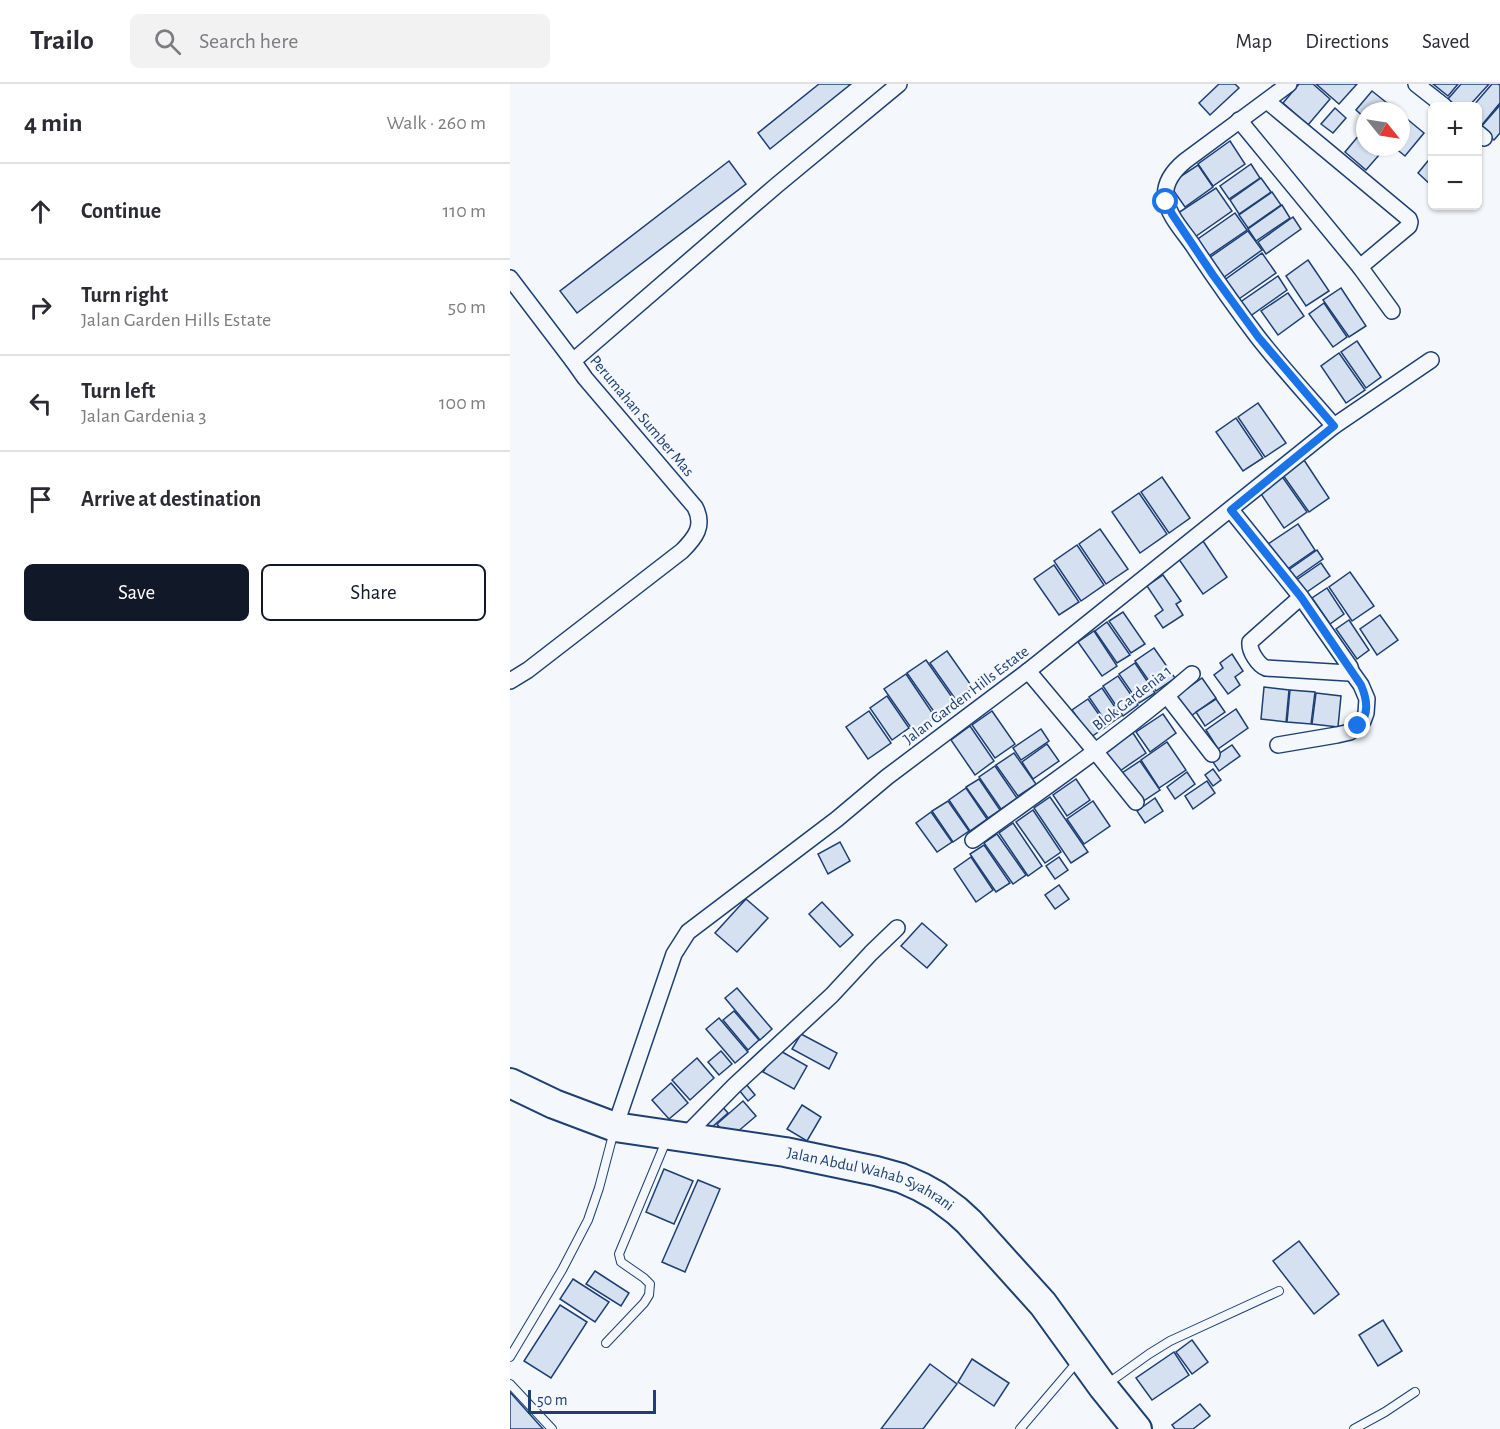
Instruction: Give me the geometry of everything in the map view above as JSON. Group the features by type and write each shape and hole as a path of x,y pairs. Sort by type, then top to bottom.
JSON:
{"highway":[{"name":"Jalan Abdul Wahab Syahrani","path":"510,1083 554,1104 615,1127 785,1152 901,1178 921,1186 969,1222 1043,1304 1103,1387 1137,1429"}],"street":[{"name":"Perumahan Sumber Mas","path":"510,681 682,551 698,531 700,522 700,515 695,507 573,361 777,185 899,84"},
{"path":"1289,84 1174,170 1165,192 1166,202 1207,266 1259,338 1334,426"},
{"path":"1416,84 1439,102"},
{"path":"1267,101 1410,220 1405,231 1360,267"},
{"path":"1239,120 1360,267 1392,311"},
{"path":"510,278 573,361"},
{"name":"Jalan Garden Hills Estate","path":"615,1127 674,954 688,932 1028,670 1334,426 1431,360"},
{"path":"1231,510 1301,597 1350,667 1367,699 1363,722 1350,732 1278,745"},
{"path":"1301,597 1250,642 1249,647 1260,664 1266,668 1347,673 1351,671"},
{"path":"1028,670 1136,802"},
{"name":"Blok Gardenia 1","path":"973,840 1095,751 1192,674"},
{"path":"1167,696 1212,754"},
{"path":"676,1136 741,1080 832,995 897,928"}],"lane":[{"path":"510,1357 562,1270 588,1220 615,1127"},
{"path":"606,1343 649,1295 650,1284 621,1262 620,1254 676,1136"},
{"path":"1103,1387 1170,1341 1279,1291"},
{"path":"1020,1429 1081,1357"},
{"path":"510,1384 552,1429"},
{"path":"1354,1429 1415,1392"}],"building":[{"path":"819,84 851,84 770,149 758,133"},
{"path":"1219,84 1235,84 1239,88 1210,115 1199,103"},
{"path":"1299,84 1313,84 1330,99 1308,125 1283,103"},
{"path":"1316,84 1357,84 1339,104"},
{"path":"1433,84 1458,84 1448,96"},
{"path":"1461,84 1489,84 1473,102 1452,102 1448,99"},
{"path":"1492,84 1500,85 1500,103 1482,125 1482,102 1476,102"},
{"path":"1372,91 1386,102 1363,102"},
{"path":"1500,105 1500,133 1494,140 1482,130 1482,126"},
{"path":"1335,108 1346,118 1333,133 1321,124"},
{"path":"1410,121 1424,133 1410,150"},
{"path":"1356,139 1356,156 1378,156 1366,170 1345,152"},
{"path":"1230,141 1245,164 1213,186 1198,164"},
{"path":"729,161 746,184 577,313 560,291"},
{"path":"1428,161 1428,182 1418,173"},
{"path":"1251,164 1260,178 1229,199 1220,186"},
{"path":"1198,165 1213,187 1185,207 1169,184"},
{"path":"1261,178 1271,192 1239,214 1230,200"},
{"path":"1216,188 1232,211 1192,239 1175,215"},
{"path":"1272,192 1281,205 1248,228 1239,215"},
{"path":"1282,205 1290,218 1256,241 1248,229"},
{"path":"1235,213 1247,230 1206,258 1195,241"},
{"path":"1293,217 1301,229 1266,254 1258,242"},
{"path":"1248,231 1262,250 1220,280 1206,260"},
{"path":"1262,253 1276,273 1236,301 1223,281"},
{"path":"1308,260 1329,291 1306,306 1286,276"},
{"path":"1278,276 1287,290 1249,317 1239,303"},
{"path":"1341,288 1366,326 1349,337 1323,300"},
{"path":"1288,293 1304,316 1278,335 1261,311"},
{"path":"1324,303 1347,337 1333,347 1309,314"},
{"path":"1357,341 1381,377 1366,388 1341,352"},
{"path":"1339,353 1365,390 1346,403 1321,366"},
{"path":"1258,403 1286,443 1265,457 1238,417"},
{"path":"1236,418 1263,458 1243,471 1216,432"},
{"path":"1304,460 1329,498 1309,512 1283,475"},
{"path":"1281,475 1307,512 1284,528 1259,491"},
{"path":"1162,477 1190,518 1169,533 1141,492"},
{"path":"1139,493 1167,534 1140,553 1112,512"},
{"path":"1298,524 1315,550 1286,570 1268,544"},
{"path":"1100,529 1128,569 1106,584 1079,544"},
{"path":"1203,541 1227,577 1203,594 1178,558"},
{"path":"1077,545 1104,585 1081,601 1054,561"},
{"path":"1317,550 1323,559 1293,580 1287,571"},
{"path":"1321,563 1330,576 1301,596 1292,583"},
{"path":"1054,565 1079,602 1059,615 1034,579"},
{"path":"1350,572 1374,606 1352,621 1329,587"},
{"path":"1163,575 1181,601 1176,604 1183,615 1163,628 1155,616 1163,610 1147,586"},
{"path":"1327,588 1344,614 1330,624 1312,598"},
{"path":"1123,612 1145,644 1131,653 1109,621"},
{"path":"1380,615 1398,640 1377,655 1360,629"},
{"path":"1349,620 1369,650 1357,659 1336,629"},
{"path":"1107,622 1130,655 1117,663 1095,631"},
{"path":"1094,631 1117,666 1102,676 1078,642"},
{"path":"1154,648 1175,678 1156,691 1135,661"},
{"path":"947,651 973,688 956,700 930,663"},
{"path":"1232,654 1243,671 1235,677 1240,685 1228,694 1214,675 1223,668 1220,663"},
{"path":"926,660 956,703 937,716 907,673"},
{"path":"1135,663 1155,693 1139,703 1119,674"},
{"path":"906,674 935,717 914,732 884,689"},
{"path":"1118,676 1138,705 1123,716 1103,686"},
{"path":"1202,678 1216,698 1188,718 1174,698"},
{"path":"1264,687 1289,690 1286,722 1261,719"},
{"path":"1102,688 1121,716 1108,725 1089,697"},
{"path":"1290,690 1315,692 1311,724 1287,722"},
{"path":"1316,693 1341,696 1338,727 1312,724"},
{"path":"887,696 909,728 892,740 870,708"},
{"path":"1088,699 1107,726 1091,737 1072,710"},
{"path":"1216,699 1225,712 1205,726 1196,712"},
{"path":"1236,709 1248,728 1218,749 1206,730"},
{"path":"869,711 891,743 868,759 846,727"},
{"path":"992,711 1015,744 995,758 972,725"},
{"path":"1163,714 1176,733 1150,752 1136,732"},
{"path":"970,726 994,761 975,775 951,740"},
{"path":"1041,729 1049,741 1021,760 1013,748"},
{"path":"1133,733 1146,753 1117,773 1104,753"},
{"path":"1167,742 1186,770 1159,788 1141,760"},
{"path":"1047,744 1059,761 1033,779 1022,762"},
{"path":"1232,745 1240,756 1219,771 1211,759"},
{"path":"1014,753 1036,784 1018,796 996,765"},
{"path":"1140,761 1160,790 1139,804 1119,775"},
{"path":"995,766 1017,798 1001,809 979,777"},
{"path":"1213,769 1221,780 1213,786 1205,775"},
{"path":"1187,772 1195,784 1175,799 1167,787"},
{"path":"979,779 1000,810 988,818 966,787"},
{"path":"1076,779 1090,800 1067,816 1053,795"},
{"path":"1207,781 1215,793 1193,809 1185,796"},
{"path":"966,788 987,819 970,831 949,800"},
{"path":"1050,797 1088,852 1071,863 1034,808"},
{"path":"1155,798 1163,811 1145,823 1137,811"},
{"path":"948,801 969,831 953,842 932,811"},
{"path":"1093,801 1110,826 1084,844 1067,819"},
{"path":"1033,810 1061,852 1045,863 1016,822"},
{"path":"931,812 952,842 937,852 916,823"},
{"path":"1013,823 1042,866 1028,876 999,833"},
{"path":"997,834 1026,875 1013,884 984,843"},
{"path":"840,842 850,861 828,874 818,854"},
{"path":"984,845 1010,883 996,892 970,854"},
{"path":"971,857 993,890 976,902 954,869"},
{"path":"1059,857 1068,870 1055,879 1046,866"},
{"path":"1059,885 1069,899 1055,909 1045,895"},
{"path":"746,899 768,918 737,952 715,933"},
{"path":"822,902 853,935 840,947 809,914"},
{"path":"922,923 947,945 927,968 901,946"},
{"path":"737,988 772,1029 760,1040 725,998"},
{"path":"734,1011 759,1040 748,1050 723,1020"},
{"path":"719,1018 748,1052 735,1063 706,1029"},
{"path":"801,1034 837,1053 829,1069 792,1049"},
{"path":"777,1049 807,1066 794,1089 763,1072"},
{"path":"721,1051 732,1064 719,1075 708,1062"},
{"path":"697,1058 714,1078 690,1100 672,1080"},
{"path":"671,1083 688,1103 669,1119 652,1100"},
{"path":"746,1084 755,1095 748,1101 739,1090"},
{"path":"743,1101 756,1116 729,1139 717,1124"},
{"path":"720,1104 728,1113 711,1128 703,1119"},
{"path":"802,1105 821,1117 807,1141 787,1129"},
{"path":"664,1169 693,1181 674,1224 646,1212"},
{"path":"698,1180 720,1189 685,1272 662,1262"},
{"path":"1299,1241 1339,1294 1314,1314 1273,1261"},
{"path":"595,1271 629,1293 621,1306 586,1284"},
{"path":"573,1279 609,1302 595,1322 560,1299"},
{"path":"560,1305 587,1322 551,1378 524,1361"},
{"path":"1383,1320 1402,1351 1378,1366 1359,1335"},
{"path":"1192,1340 1208,1362 1192,1374 1176,1352"},
{"path":"1174,1352 1189,1375 1152,1400 1136,1378"},
{"path":"972,1359 1009,1383 994,1406 958,1382"},
{"path":"930,1364 957,1384 923,1429 881,1429"},
{"path":"510,1392 543,1429 510,1429"},
{"path":"1200,1404 1210,1416 1193,1429 1175,1429 1172,1425"}],"route":[{"path":"1166,202 1213,275 1259,338 1334,426 1231,510 1301,597 1361,685 1367,699 1363,722 1358,726"}]}
